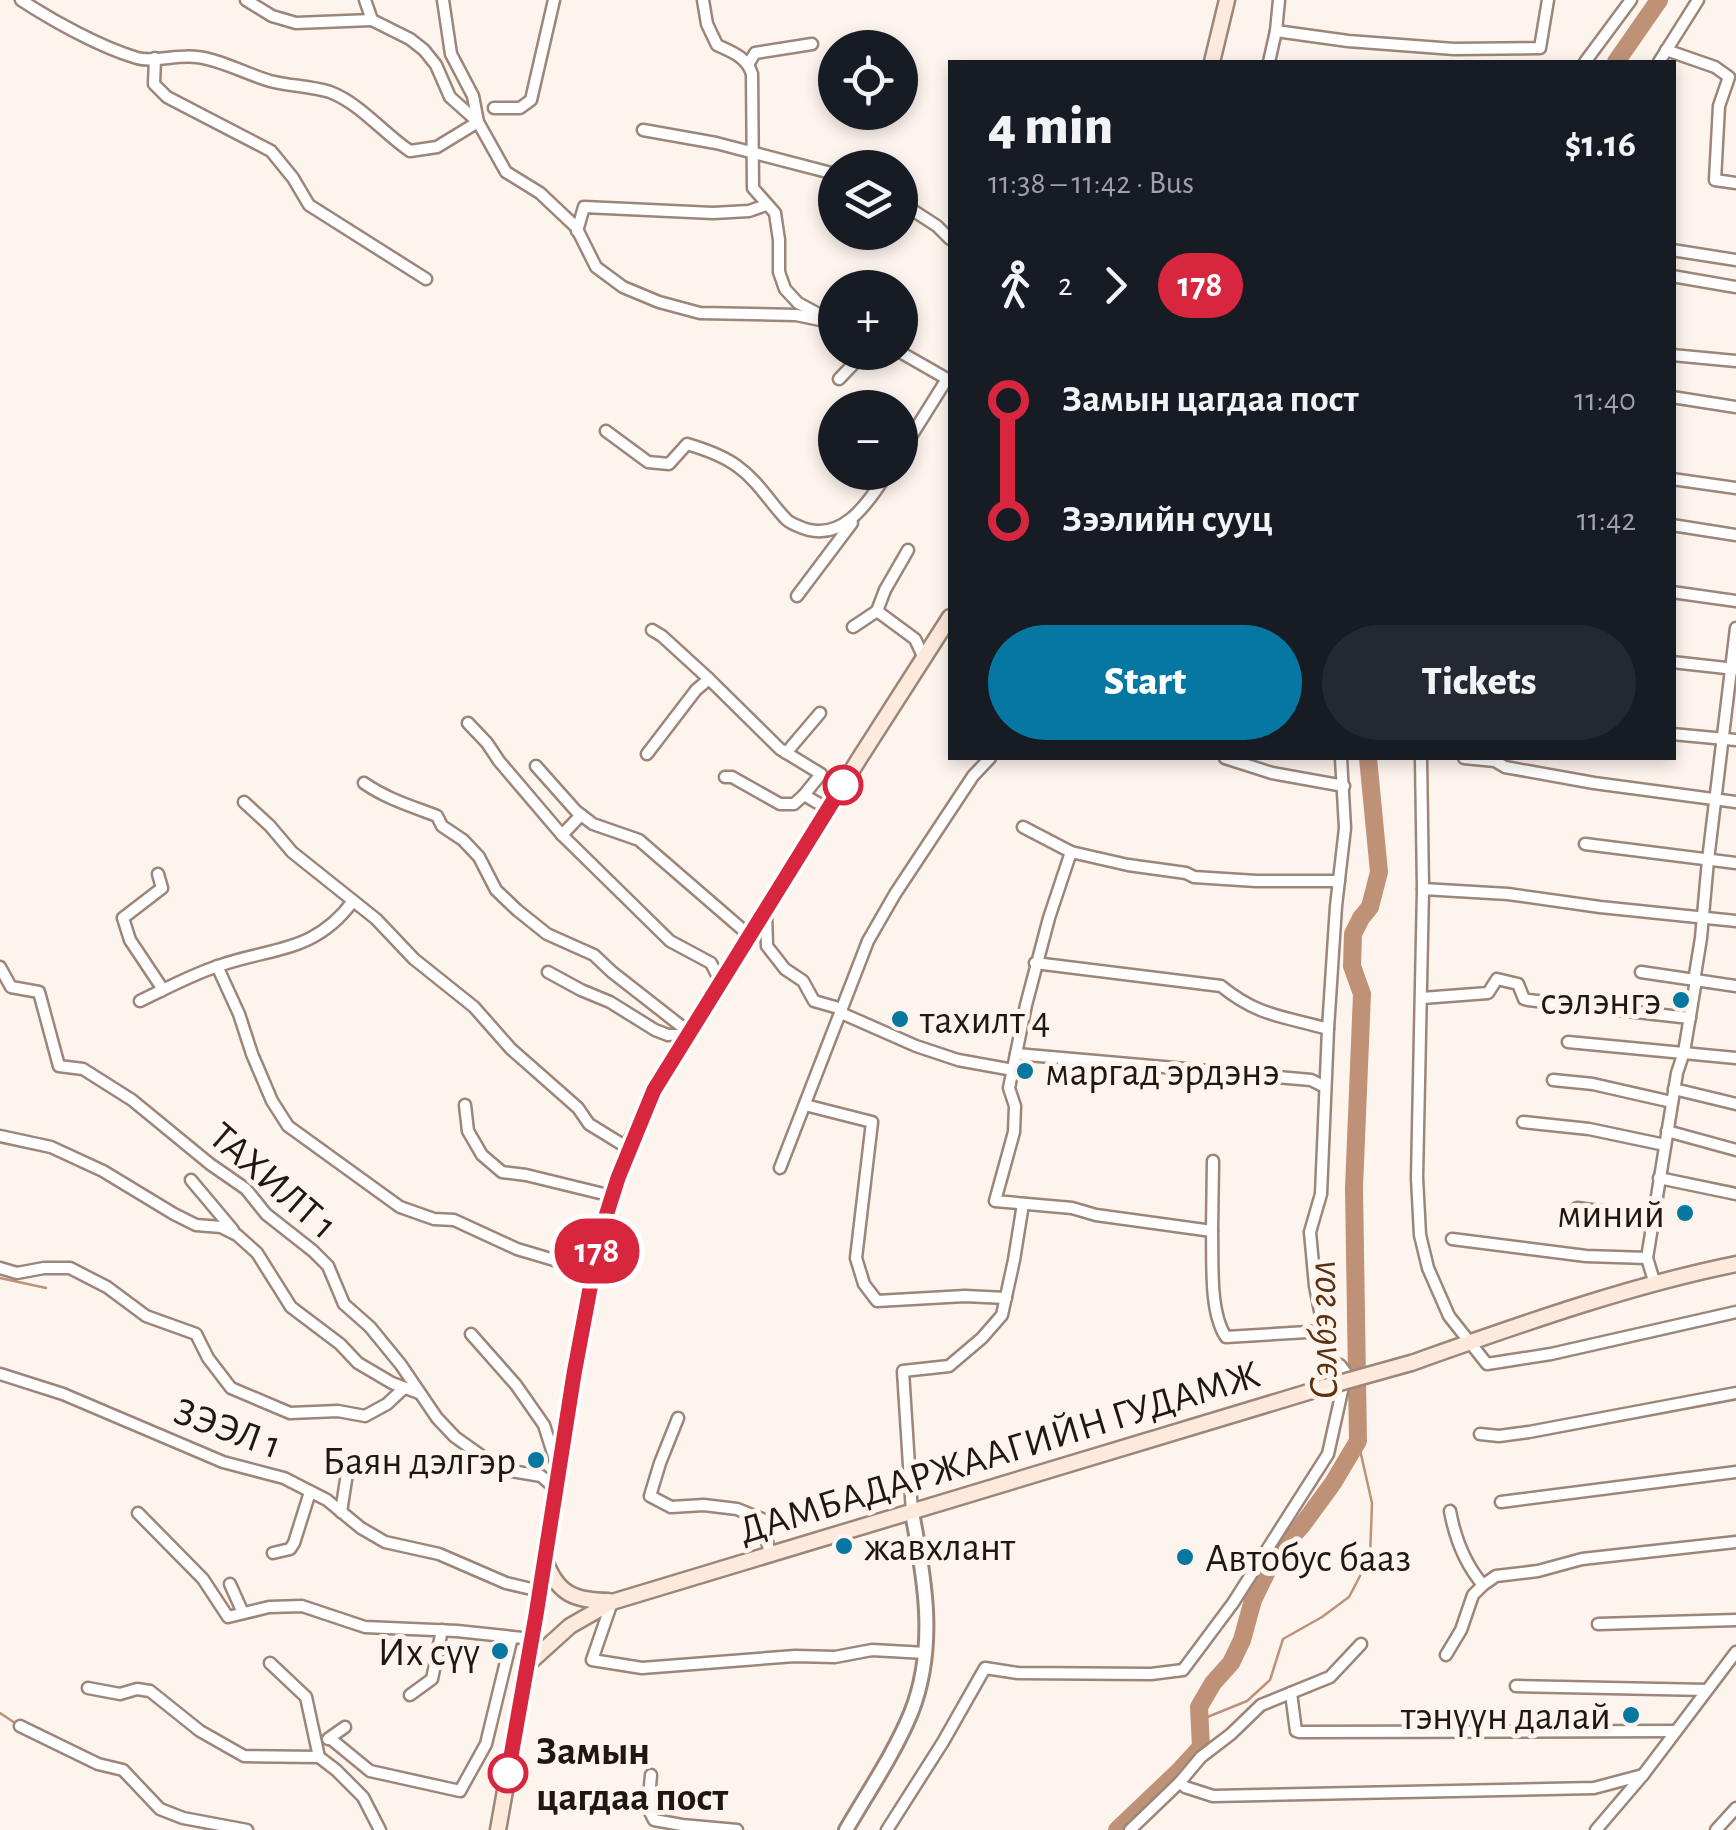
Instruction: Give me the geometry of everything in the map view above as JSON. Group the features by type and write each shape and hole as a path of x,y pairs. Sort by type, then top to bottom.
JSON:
{"main road":[{"path":"1213,60 1228,0"},
{"path":"498,1830 592,1276 600,1235 628,1148 654,1090 948,620"},
{"name":"ДАМБАДАРЖААГИЙН ГУДАМЖ","path":"528,1664 570,1626 612,1602 1410,1362 1655,1284 1736,1264"},
{"path":"545,1560 558,1586 569,1594 612,1602"}],"street":[{"path":"21,0 44,15 142,60 200,57 268,80 330,92 360,110 410,150 437,147 478,122"},
{"path":"246,0 272,16 296,22 372,20 410,39 436,64 450,97 478,122"},
{"path":"366,0 372,20"},
{"path":"443,0 451,54 473,96 478,122 506,172 540,193 578,232 596,266 624,287 700,313 796,315 818,320"},
{"path":"494,108 520,108 531,100 554,0"},
{"path":"702,0 717,45 749,63"},
{"path":"1269,60 1279,0"},
{"path":"1276,32 1454,49 1540,48 1548,0"},
{"path":"1586,60 1630,0"},
{"path":"1659,60 1698,0"},
{"path":"812,44 755,52 749,63 753,188 775,214 778,272 785,289 798,303 818,314"},
{"path":"1666,50 1715,67 1729,77 1720,106 1716,180 1736,183"},
{"path":"155,58 154,84 167,97 271,152 294,178 309,205 426,279"},
{"path":"644,130 818,170"},
{"path":"578,232 584,207 713,212 749,211 766,204"},
{"path":"918,213 948,237"},
{"path":"1676,251 1736,260"},
{"path":"1676,277 1736,287"},
{"path":"1676,356 1736,361"},
{"path":"918,362 948,380 918,426"},
{"path":"838,380 848,370"},
{"path":"1676,398 1736,407"},
{"path":"606,431 648,462 669,464 687,444 715,454 738,467 764,491 786,520 809,531 825,534 859,514"},
{"path":"1676,480 1736,488"},
{"path":"797,596 876,490"},
{"path":"1676,526 1736,535"},
{"path":"854,627 877,611 908,550"},
{"path":"1676,593 1736,601"},
{"path":"877,611 914,639 924,658"},
{"path":"1655,1284 1647,1258 1696,980 1736,628"},
{"path":"652,630 786,753 821,774 794,804 780,804 732,776 725,777"},
{"path":"1676,662 1733,669"},
{"path":"647,754 696,690 709,679"},
{"path":"786,753 820,713"},
{"path":"468,723 562,835 670,941 711,963 721,983"},
{"path":"1676,734 1736,740"},
{"path":"780,1168 868,941 973,776 988,760"},
{"path":"1231,760 1272,774 1344,786"},
{"path":"888,1830 986,1668 1018,1673 1151,1674 1183,1670 1234,1603 1328,1454 1346,1372 1340,1365 1325,1360 1310,1232 1321,1194 1326,1120 1328,1029 1345,828 1341,760"},
{"path":"1421,760 1422,998 1417,1178 1420,1235 1428,1268 1449,1316 1484,1363 1490,1365 1736,1312"},
{"path":"1495,760 1505,767 1594,784 1736,802"},
{"path":"536,766 594,824 639,840 750,936"},
{"path":"364,783 397,802 436,816 442,826 479,856 496,890 518,910 547,934 594,954 690,1033"},
{"path":"804,794 828,809"},
{"path":"244,802 292,852 376,919 427,970 474,1006 511,1049 578,1108 589,1124 628,1148"},
{"path":"562,835 582,814"},
{"path":"1023,827 1071,852 1194,877 1339,881"},
{"path":"1585,844 1736,863"},
{"path":"1071,852 1036,963 1016,1054 1009,1088 1015,1106 1014,1132 995,1201 1072,1208 1096,1215 1212,1231"},
{"path":"158,874 162,888 123,918 130,940 161,991"},
{"path":"1423,889 1508,894 1736,921"},
{"path":"140,1001 217,966 300,944 318,935 353,900"},
{"path":"766,911 767,946 785,969 803,981 814,1001 916,1046 958,1060 1013,1070"},
{"path":"1036,963 1221,986 1267,1014 1328,1029"},
{"path":"217,966 272,1101 288,1126 400,1207 434,1219 454,1220 495,1240 581,1268 592,1276"},
{"name":"ТАХИЛТ 1","path":"0,967 12,987 39,992 59,1066 83,1069 132,1100 246,1189 266,1214 328,1266 344,1304 370,1327 455,1437 500,1468 541,1476 556,1489"},
{"path":"548,972 610,1002 655,1030 690,1033"},
{"path":"1642,972 1736,986"},
{"path":"1422,998 1488,993 1497,979 1518,984 1528,1000 1690,1018"},
{"path":"1568,1042 1736,1058"},
{"path":"1016,1054 1310,1080 1325,1087"},
{"path":"1553,1080 1594,1084 1672,1102"},
{"path":"1674,1089 1736,1104"},
{"path":"464,1105 468,1131 482,1156 502,1172 612,1196"},
{"path":"804,1105 872,1122 856,1258 864,1284 877,1301 1006,1298"},
{"path":"1523,1122 1589,1128 1664,1145"},
{"path":"1667,1130 1736,1150"},
{"path":"0,1136 51,1147 102,1171 185,1220 196,1225 222,1226 237,1235"},
{"path":"1213,1161 1214,1294 1220,1329 1226,1337 1324,1331"},
{"path":"1659,1178 1736,1194"},
{"path":"191,1180 257,1253 291,1307 340,1344 358,1363 420,1394"},
{"path":"846,1830 910,1714 926,1653 924,1584 912,1512 902,1371 949,1366 1002,1315 1023,1204"},
{"path":"1577,1208 1652,1218"},
{"path":"1452,1240 1586,1256 1647,1258"},
{"path":"0,1268 17,1273 70,1268 107,1287 146,1316 196,1334 231,1388 290,1412 365,1416 404,1388"},
{"path":"471,1334 516,1385 544,1425 559,1472"},
{"name":"ЗЭЭЛ 1","path":"0,1374 63,1394 205,1456 284,1478 326,1500 384,1542 440,1554 506,1583 540,1590"},
{"path":"1480,1434 1529,1432 1736,1393"},
{"path":"678,1418 650,1496 671,1507 737,1509 762,1519 770,1554"},
{"path":"342,1512 348,1467 383,1470"},
{"path":"1502,1502 1736,1472"},
{"path":"273,1553 290,1549 294,1543 310,1492"},
{"path":"138,1512 202,1579 228,1617 268,1607 302,1606 365,1627 532,1639"},
{"path":"1450,1512 1455,1538 1472,1573 1483,1585"},
{"path":"1446,1655 1462,1630 1473,1595 1496,1576 1538,1571 1582,1559 1736,1542"},
{"path":"230,1584 243,1613"},
{"path":"612,1602 592,1660 642,1668 795,1656 836,1657 872,1650 926,1653"},
{"path":"1598,1624 1736,1620"},
{"path":"410,1695 432,1678 442,1630"},
{"path":"331,1739 370,1770 460,1790 486,1744 512,1637"},
{"path":"1130,1830 1201,1757 1261,1704 1330,1677 1361,1644"},
{"path":"1596,1830 1736,1652"},
{"path":"270,1663 306,1697 320,1758"},
{"path":"1516,1686 1707,1690"},
{"path":"88,1688 120,1694 150,1691 200,1730 244,1756 320,1758 363,1798 380,1830"},
{"path":"1291,1692 1299,1732 1676,1731"},
{"path":"20,1726 98,1764 124,1770 160,1809 183,1818 246,1830"},
{"path":"317,1740 331,1739 345,1727"},
{"path":"651,1775 648,1808 654,1820 681,1827 738,1830"},
{"path":"1180,1782 1212,1796 1275,1796 1594,1788 1642,1775"},
{"path":"1716,1830 1736,1811"},
{"path":"1729,1830 1736,1811"}],"waterway":[{"name":"Сэлбэ гол","path":"1617,60 1659,0"},
{"name":"Сэлбэ гол","path":"1117,1830 1201,1747 1199,1707 1231,1663 1253,1600 1274,1557 1333,1483 1358,1441 1354,1188 1362,994 1352,966 1353,934 1370,907 1379,872 1368,760"},
{"path":"0,1278 46,1288"},
{"path":"1200,1720 1247,1701 1270,1680 1283,1639 1349,1597 1370,1557 1372,1503 1358,1441"},
{"path":"0,1713 15,1723"}],"bus line":[{"name":"178","path":"508,1773 600,1235 628,1148 654,1090 843,785"}],"place":[{"name":"сэлэнгэ","path":"1681,1000"},
{"name":"тахилт 4","path":"900,1019"},
{"name":"маргад эрдэнэ","path":"1025,1071"},
{"name":"миний","path":"1685,1213"},
{"name":"Баян дэлгэр","path":"536,1460"},
{"name":"жавхлант","path":"844,1546"},
{"name":"Автобус бааз","path":"1185,1557"},
{"name":"Их сүү","path":"500,1651"},
{"name":"тэнүүн далай","path":"1631,1715"},
{"name":"Замын цагдаа пост","path":"508,1773"}]}
